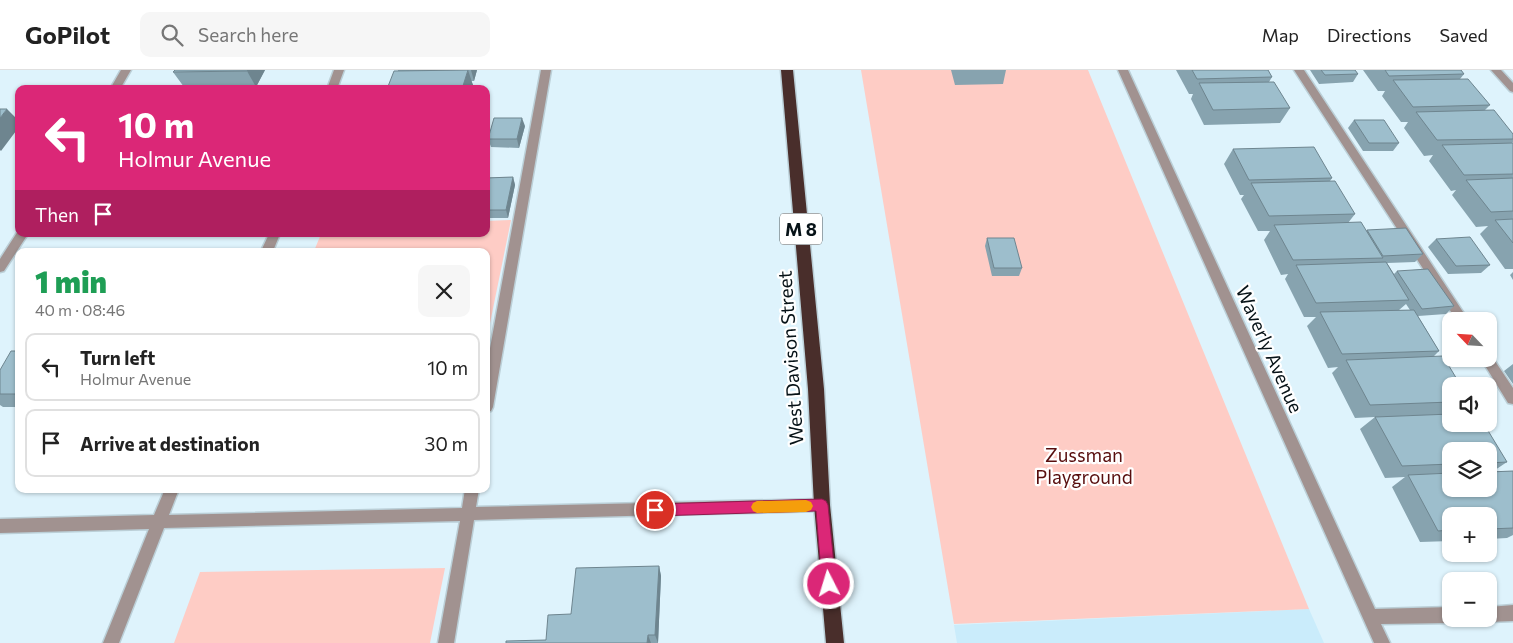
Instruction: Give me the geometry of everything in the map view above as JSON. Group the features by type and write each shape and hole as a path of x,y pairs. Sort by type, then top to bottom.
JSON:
{"highway":[{"name":"West Davison Street","path":"787,70 816,389 822,505 835,643"}],"street":[{"path":"117,85 126,70"},
{"path":"333,85 339,70"},
{"path":"490,385 546,70"},
{"name":"Waverly Avenue","path":"1123,70 1382,643"},
{"path":"1299,70 1457,312"},
{"path":"1496,70 1513,89"},
{"path":"0,268 20,237"},
{"path":"1493,368 1513,399"},
{"path":"111,643 170,493"},
{"path":"446,643 471,493"},
{"path":"0,526 467,516 822,505"},
{"path":"1497,614 1513,613"},
{"path":"1370,617 1442,615"}],"shaded area":[{"path":"1309,609 1324,643 957,643 954,625"}],"green space":[{"name":"Zussman Playground","path":"861,70 1088,70 1309,609 954,624"},
{"path":"511,220 490,323 490,248 315,248 320,237 490,237 490,221"},
{"path":"445,568 430,643 174,643 200,572"}],"building":[{"path":"175,70 248,70 173,72"},
{"path":"468,70 463,85 389,85 394,71"},
{"path":"1192,70 1268,70 1272,77 1197,79"},
{"path":"1321,70 1355,70 1358,74 1325,75"},
{"path":"1385,70 1461,70 1464,74 1389,76"},
{"path":"1468,79 1490,105 1413,107 1393,80"},
{"path":"1274,82 1290,108 1213,110 1199,83"},
{"path":"0,109 7,109 0,118"},
{"path":"1494,110 1513,134 1513,139 1437,140 1416,112"},
{"path":"494,118 522,118 517,139 490,139"},
{"path":"1354,120 1384,120 1399,143 1369,143"},
{"path":"1513,143 1513,174 1464,175 1442,145"},
{"path":"1314,147 1332,178 1249,180 1233,149"},
{"path":"513,177 506,210 490,210 490,178"},
{"path":"1513,178 1513,211 1491,212 1466,180"},
{"path":"1335,181 1355,214 1269,216 1251,183"},
{"path":"1513,219 1513,243 1495,220"},
{"path":"1361,222 1383,258 1293,260 1274,225"},
{"path":"1406,228 1423,254 1383,256 1367,230"},
{"path":"1470,237 1490,265 1456,266 1436,239"},
{"path":"987,238 1014,238 1022,268 994,268"},
{"path":"1386,262 1409,300 1316,303 1296,265"},
{"path":"1428,269 1454,306 1422,309 1397,271"},
{"path":"1414,310 1439,351 1342,354 1320,312"},
{"path":"11,351 15,351 15,394 0,394 0,370"},
{"path":"1442,356 1442,368 1450,368 1456,377 1442,377 1442,402 1370,405 1346,360"},
{"path":"1442,414 1442,432 1489,432 1495,442 1442,442 1442,464 1402,466 1375,417"},
{"path":"1497,445 1507,462 1497,463"},
{"path":"1513,471 1513,528 1497,529 1497,507 1442,507 1442,531 1438,531 1408,475 1442,473 1442,497 1497,497 1497,472"},
{"path":"659,566 655,635 648,635 647,643 506,643 506,641 546,640 548,615 571,614 576,568"}],"slow traffic":[{"path":"757,507 806,506"}],"route":[{"path":"655,510 822,505 829,584"}]}
